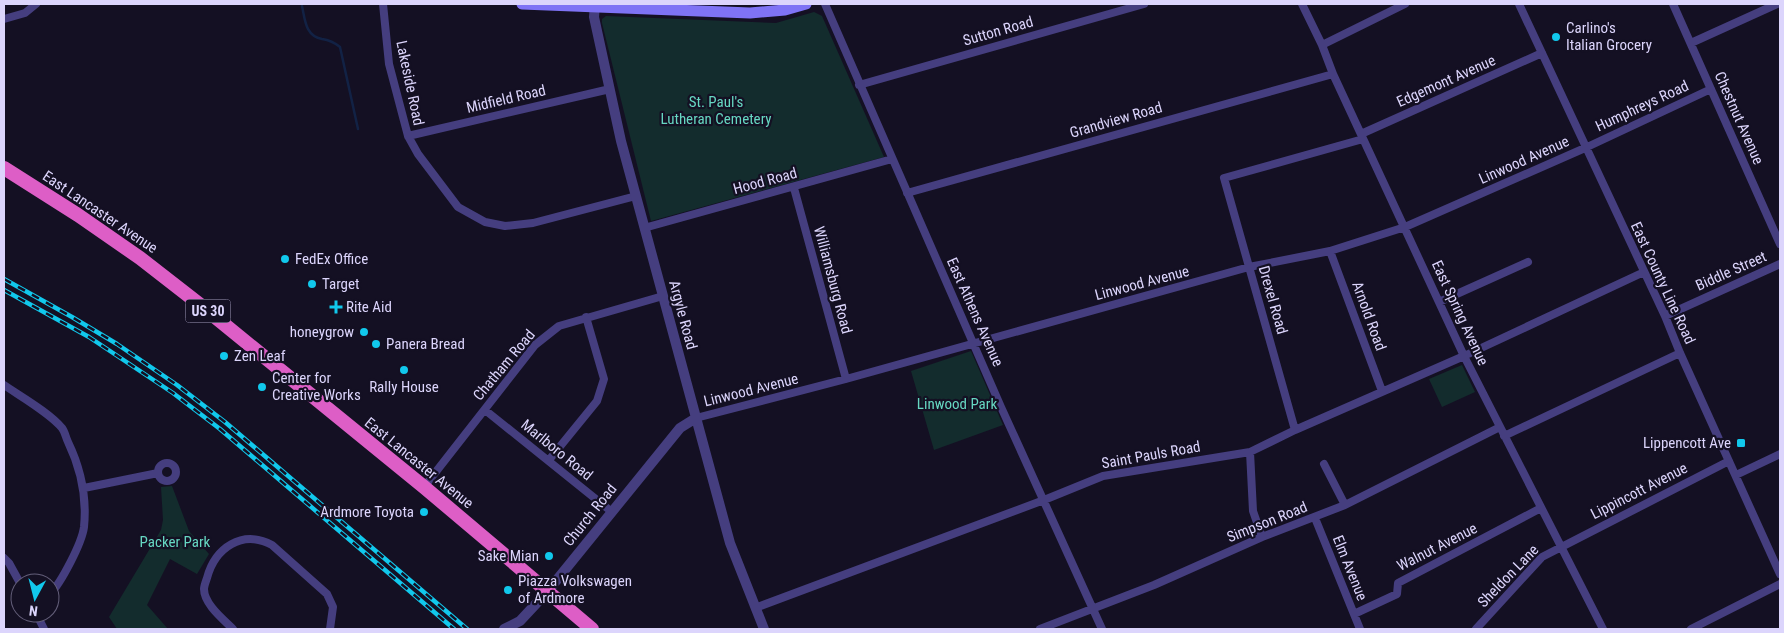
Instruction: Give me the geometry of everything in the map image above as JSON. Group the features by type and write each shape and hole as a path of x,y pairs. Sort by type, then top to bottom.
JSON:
{"highway":[{"name":"East Lancaster Avenue","path":"4,168 78,215 140,258 203,307 424,487 592,629"}],"main road":[{"path":"522,4 594,5 750,13 785,10 806,4"}],"street":[{"path":"4,19 25,13 36,4"},
{"name":"Lakeside Road","path":"383,4 389,64 408,136 418,154 458,207 485,222 505,226 533,223 636,196"},
{"name":"East Athens Avenue","path":"825,4 1001,407 1102,629"},
{"name":"Sutton Road","path":"859,85 1144,4"},
{"name":"East Spring Avenue","path":"1302,4 1464,356 1562,545 1603,629"},
{"path":"1322,45 1405,4"},
{"name":"East County Line Road","path":"1519,4 1665,316 1780,574"},
{"name":"Chestnut Avenue","path":"1673,4 1780,244"},
{"path":"1691,43 1777,4"},
{"name":"Argyle Road","path":"594,5 594,17 610,89 644,228 730,543 764,629"},
{"name":"Edgemont Avenue","path":"1224,178 1362,137 1542,53"},
{"name":"Grandview Road","path":"907,193 1333,74"},
{"name":"Midfield Road","path":"408,136 610,89"},
{"name":"Humphreys Road","path":"1585,148 1711,89"},
{"name":"Linwood Avenue","path":"696,418 846,379 1249,267 1330,251 1404,227 1585,148"},
{"name":"Hood Road","path":"644,228 794,188 892,159"},
{"name":"Drexel Road","path":"1224,178 1295,430"},
{"name":"Williamsburg Road","path":"794,188 846,379"},
{"name":"Arnold Road","path":"1330,251 1382,392"},
{"path":"1439,302 1528,262"},
{"name":"Biddle Street","path":"1665,316 1780,264"},
{"path":"1464,356 1644,272"},
{"name":"Chatham Road","path":"424,487 535,345 559,326 663,296"},
{"path":"549,460 598,401 604,379 586,317"},
{"path":"1504,436 1680,353"},
{"name":"Saint Pauls Road","path":"755,608 1044,500 1103,476 1250,452 1295,430 1464,356"},
{"path":"4,385 38,407 62,428 74,454 84,488 84,529 70,565 60,581"},
{"name":"Marlboro Road","path":"485,410 612,512"},
{"name":"Church Road","path":"504,629 520,621 547,592 680,428 696,418"},
{"name":"Simpson Road","path":"1040,629 1093,610 1262,537 1345,505 1500,427"},
{"path":"1250,452 1252,511 1262,537"},
{"path":"1736,475 1780,454"},
{"name":"Lippincott Avenue","path":"1562,545 1730,461"},
{"path":"1324,464 1345,505"},
{"path":"84,488 158,473"},
{"name":"Walnut Avenue","path":"1354,614 1397,594 1398,583 1542,508"},
{"name":"Elm Avenue","path":"1314,518 1360,629"},
{"path":"233,629 207,600 204,590 211,565 218,555 230,544 245,538 266,541 272,545 327,594 333,607 330,629"},
{"name":"Sheldon Lane","path":"1476,629 1542,556 1562,545"},
{"path":"4,558 14,573"},
{"path":"1691,629 1780,584"}],"green space":[{"name":"St. Paul's Lutheran Cemetery","path":"814,12 822,16 884,157 651,221 602,19 606,16 776,23"},
{"name":"Linwood Park","path":"971,351 1003,425 934,450 911,371"},
{"path":"1462,365 1475,392 1442,407 1429,379"},
{"name":"Packer Park","path":"172,486 189,531 209,554 197,574 170,559 147,605 168,629 117,629 109,617 161,530 163,520 161,487"}],"waterway":[{"path":"302,6 309,31 316,37 340,47 358,129"}],"railway":[{"path":"4,279 117,344 177,385 225,422 467,629"},
{"path":"4,290 89,337 173,393 220,429 454,629"}],"place":[{"name":"Carlino's Italian Grocery","path":"1556,37"},
{"name":"FedEx Office","path":"285,259"},
{"name":"Target","path":"312,284"},
{"name":"Rite Aid","path":"336,307"},
{"name":"honeygrow","path":"364,332"},
{"name":"Panera Bread","path":"376,344"},
{"name":"Zen Leaf","path":"224,356"},
{"name":"Rally House","path":"404,370"},
{"name":"Center for Creative Works","path":"262,387"},
{"name":"Lippencott Ave","path":"1741,443"},
{"name":"Ardmore Toyota","path":"424,512"},
{"name":"Sake Mian","path":"549,556"},
{"name":"Piazza Volkswagen of Ardmore","path":"508,590"}]}
